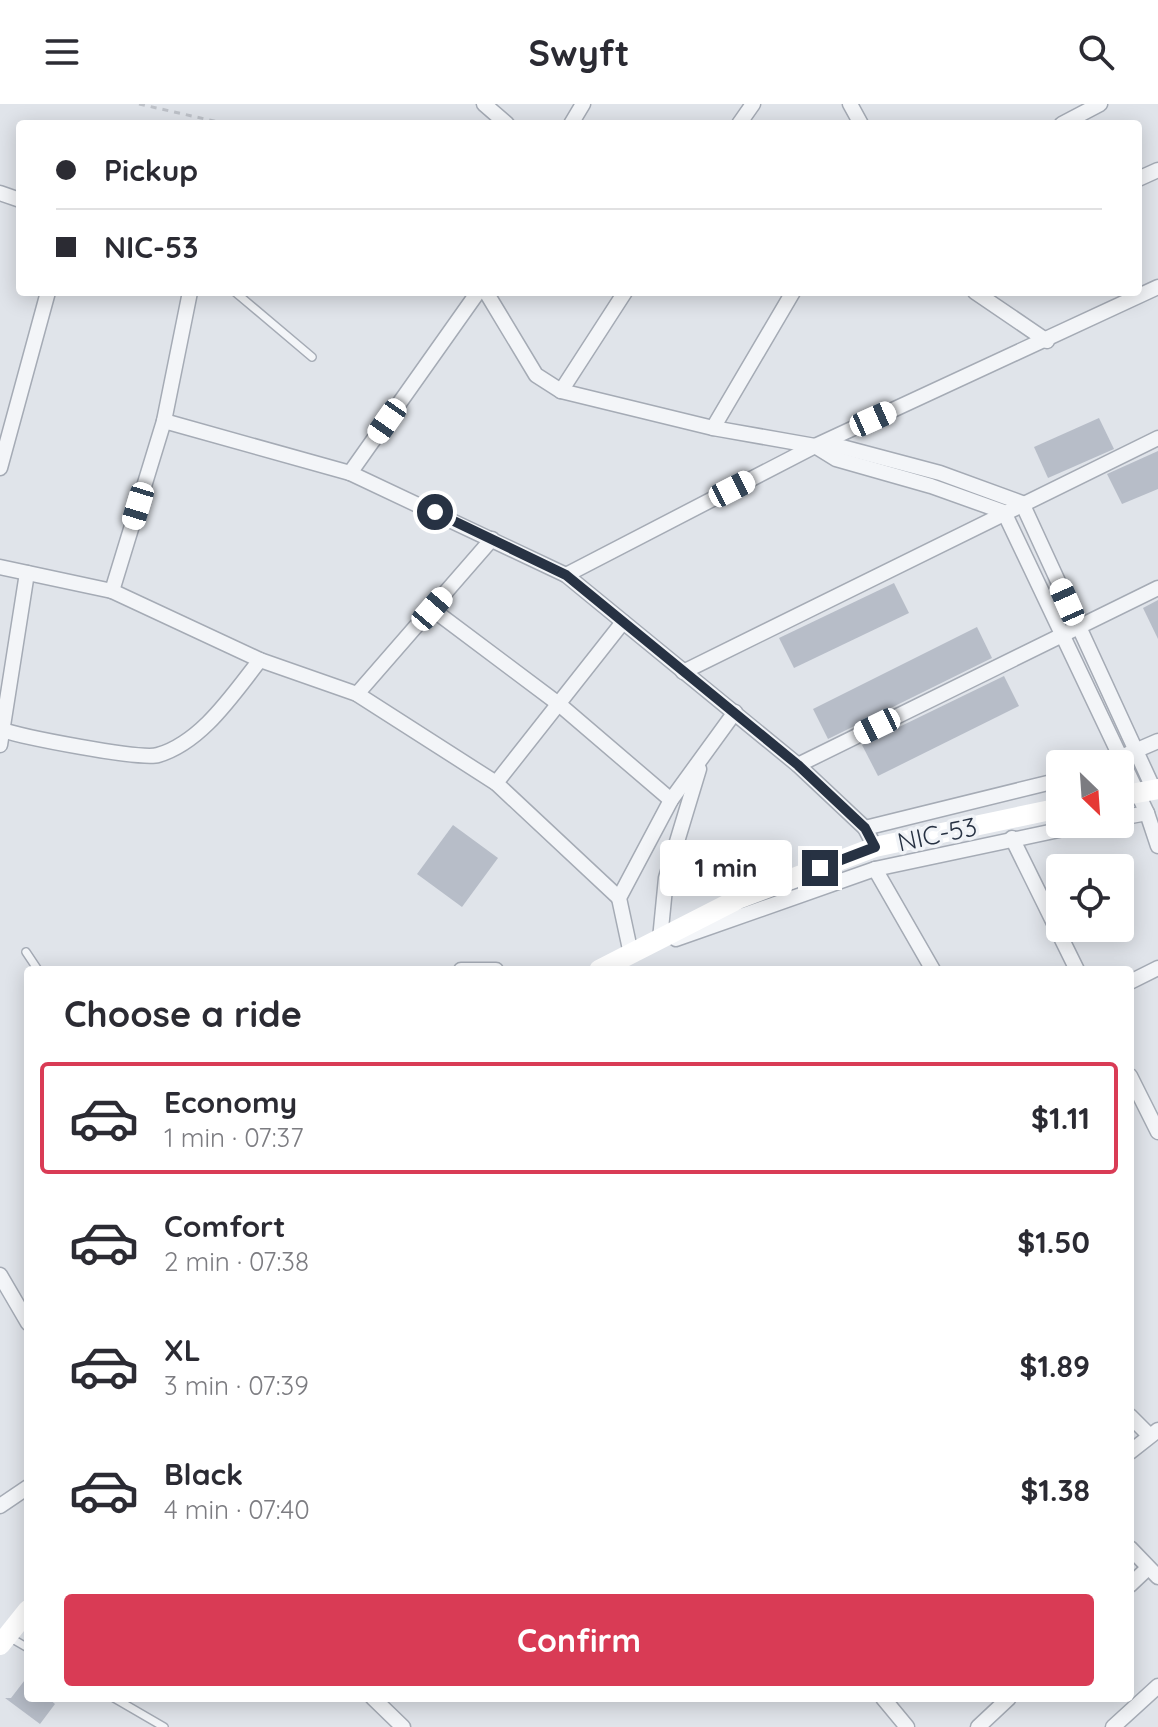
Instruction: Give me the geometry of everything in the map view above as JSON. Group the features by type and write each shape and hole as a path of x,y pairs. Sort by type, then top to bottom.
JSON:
{"main road":[{"name":"NIC-53","path":"607,966 738,899 875,847 1046,811"},
{"path":"3,1641 24,1615"}],"street":[{"path":"484,104 502,120"},
{"path":"1070,120 1100,104"},
{"path":"0,468 47,296"},
{"path":"112,591 164,421 189,296"},
{"path":"350,473 475,296"},
{"path":"488,296 536,375 561,391 713,428 815,446 842,447 940,473 1022,503 1137,751 1142,792 1158,846"},
{"path":"561,391 622,296"},
{"path":"713,428 791,296"},
{"path":"981,296 1047,341"},
{"path":"566,575 815,446 1140,296"},
{"path":"164,421 350,473 566,575 798,765 865,828 875,847"},
{"path":"683,672 1158,438"},
{"path":"815,446 836,459 931,486 1004,512 1117,750"},
{"path":"931,486 940,473"},
{"path":"357,694 492,539"},
{"path":"0,567 112,591 260,660 357,694 496,783 619,898 631,954 875,869 1046,832"},
{"path":"27,573 1,735 156,756 198,732 260,660"},
{"path":"798,765 1158,588"},
{"path":"432,609 560,705 671,800"},
{"path":"496,783 623,622"},
{"path":"619,898 671,800 735,712"},
{"path":"1134,752 1158,741"},
{"path":"660,939 666,878 703,755"},
{"path":"865,828 1046,783"},
{"path":"1134,815 1147,813"},
{"path":"1012,838 1075,966"},
{"path":"875,869 931,966"},
{"path":"1134,980 1158,968"},
{"path":"1134,1084 1158,1132"},
{"path":"0,1275 4,1292 24,1318"},
{"path":"1134,1419 1154,1432 1134,1449"},
{"path":"0,1506 24,1490"},
{"path":"1134,1552 1153,1572 1134,1583"},
{"path":"1113,1727 1158,1686"},
{"path":"377,1702 403,1727"},
{"path":"886,1702 907,1727"},
{"path":"978,1727 1005,1702"}],"lane":[{"path":"240,296 312,357"},
{"path":"26,952 35,966"},
{"path":"3,1641 24,1647"},
{"path":"121,1702 164,1727"}],"path":[{"path":"139,104 209,120"}],"building":[{"path":"1099,418 1114,449 1048,478 1034,447"},
{"path":"1158,451 1158,489 1122,504 1107,474"},
{"path":"894,583 909,613 794,668 779,638"},
{"path":"1158,600 1158,639 1143,608"},
{"path":"977,627 992,658 828,739 813,709"},
{"path":"1004,676 1019,706 878,776 862,745"},
{"path":"453,825 498,858 462,907 417,874"},
{"path":"24,1681 24,1702 55,1704 40,1724 5,1698 11,1698"}],"route":[{"path":"435,512 566,575 798,765 865,828 875,847 820,868"}]}
